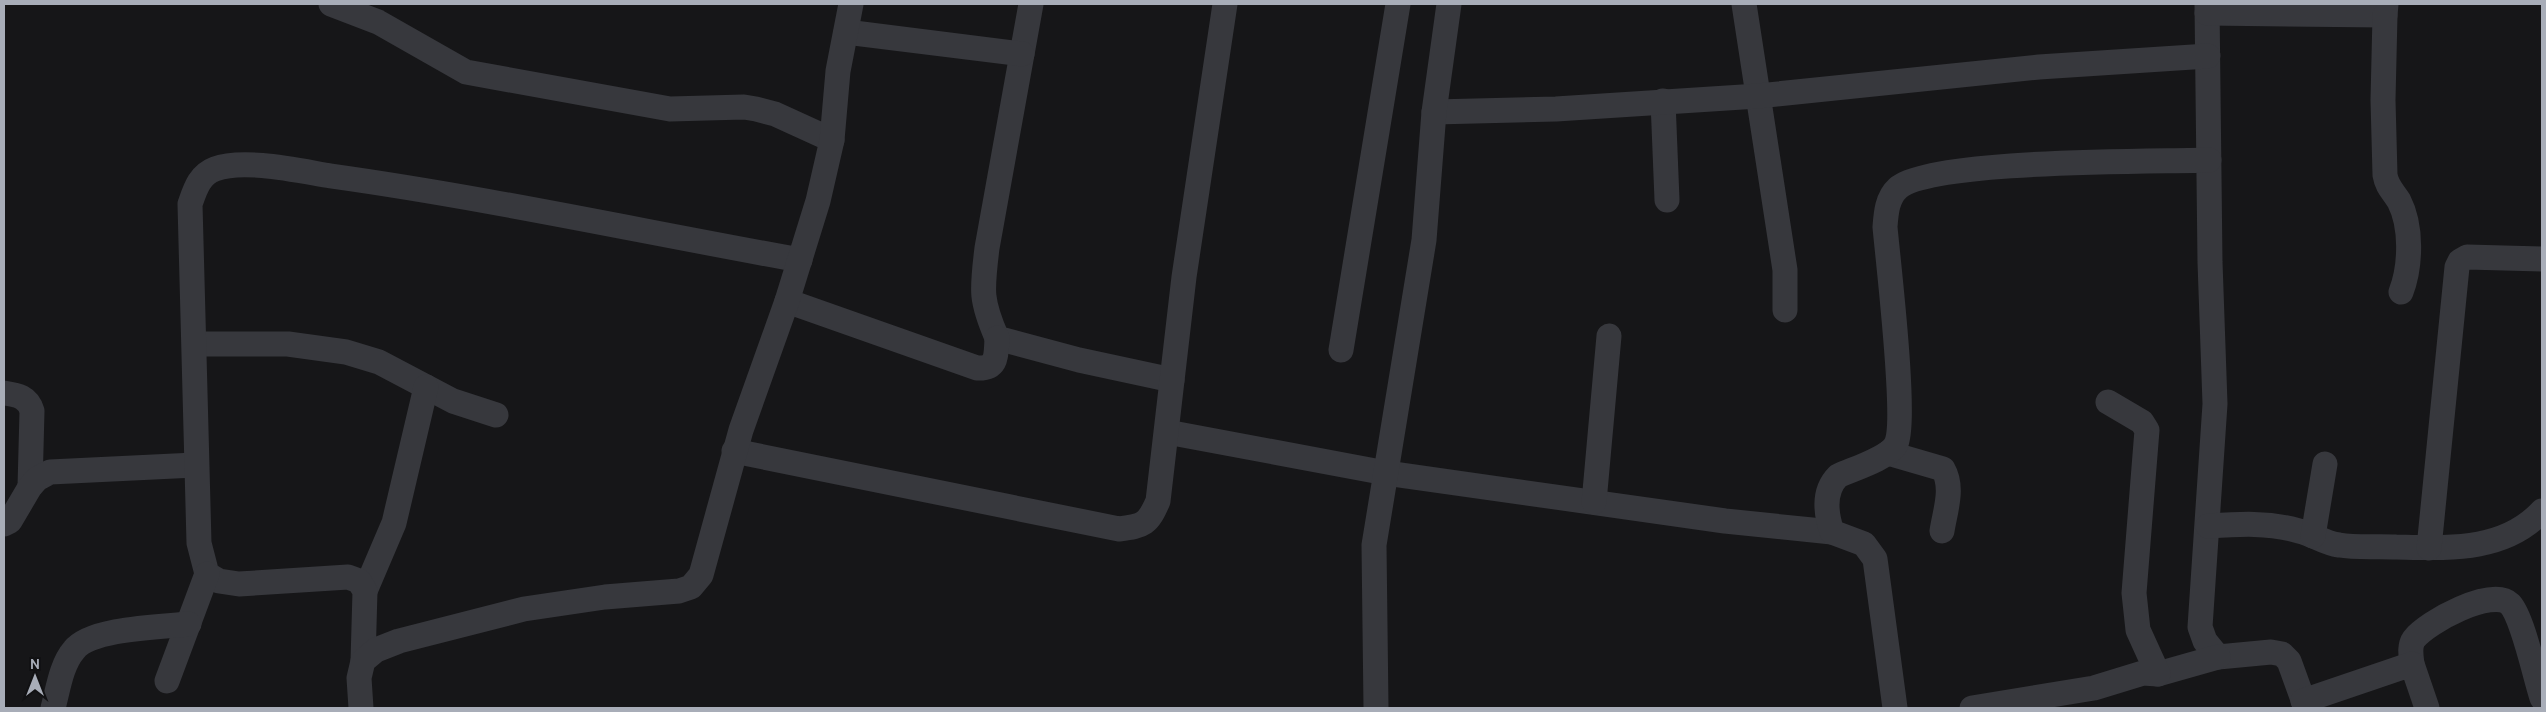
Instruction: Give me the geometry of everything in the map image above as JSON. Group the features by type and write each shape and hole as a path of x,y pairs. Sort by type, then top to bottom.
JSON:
{"street":[{"path":"332,4 378,22 466,72 670,110 744,107 756,109 775,114 832,140"},
{"path":"363,661 376,650 399,641 514,611 567,601 679,592 691,587 700,575 706,562 734,451 787,301 818,201 832,140 838,71 851,4"},
{"path":"787,301 977,368 991,366 994,363 997,338 986,312 982,289 987,248 1031,4"},
{"path":"734,451 1119,529 1139,527 1150,519 1158,501 1184,277 1225,4"},
{"path":"1342,350 1398,4"},
{"path":"1376,708 1374,545 1424,240 1434,112 1449,4"},
{"path":"1744,4 1785,270 1785,310"},
{"path":"2218,657 2205,641 2200,628 2215,404 2207,8 2385,9 2384,175 2387,185 2398,200 2405,217 2408,268 2401,292"},
{"path":"846,32 1022,54"},
{"path":"1434,112 1556,110 1663,101 1758,96 2039,68 2208,56"},
{"path":"1663,101 1667,200"},
{"path":"1832,532 1826,502 1832,482 1838,476 1888,453 1898,440 1900,404 1885,227 1886,209 1898,188 1921,178 1973,170 2100,162 2209,160"},
{"path":"167,680 207,574 199,543 195,465 195,344 190,204 197,185 203,176 215,168 258,165 391,184 800,260"},
{"path":"2429,548 2457,267 2460,260 2467,257 2542,259"},
{"path":"1594,502 1609,336"},
{"path":"997,338 1079,360 1172,380"},
{"path":"195,344 288,344 346,352 379,362 453,401 496,415"},
{"path":"361,708 359,678 363,661 365,592 394,523 426,387"},
{"path":"4,393 22,397 29,402 32,411 30,487"},
{"path":"2108,402 2142,422 2147,430 2134,593 2138,630 2158,674"},
{"path":"1167,432 1386,473 1725,521 1832,532 1864,544 1875,559 1895,708"},
{"path":"1888,453 1943,470 1948,477 1949,489 1942,531"},
{"path":"2313,536 2325,464"},
{"path":"4,524 10,521 30,487 37,479 50,472 195,465"},
{"path":"2208,526 2262,524 2300,531 2340,545 2429,548 2486,544 2510,536 2533,521 2542,511"},
{"path":"207,574 219,581 239,584 348,577 358,581 365,592"},
{"path":"2427,708 2412,664 2410,648 2414,638 2435,623 2467,605 2478,602 2504,601 2510,605 2518,621 2542,698"},
{"path":"53,708 67,661 74,650 85,641 102,635 189,624"},
{"path":"1972,708 2065,701 2094,688 2143,673 2158,674 2218,657 2271,652 2282,654 2289,661 2296,676 2304,705 2412,664"}]}
